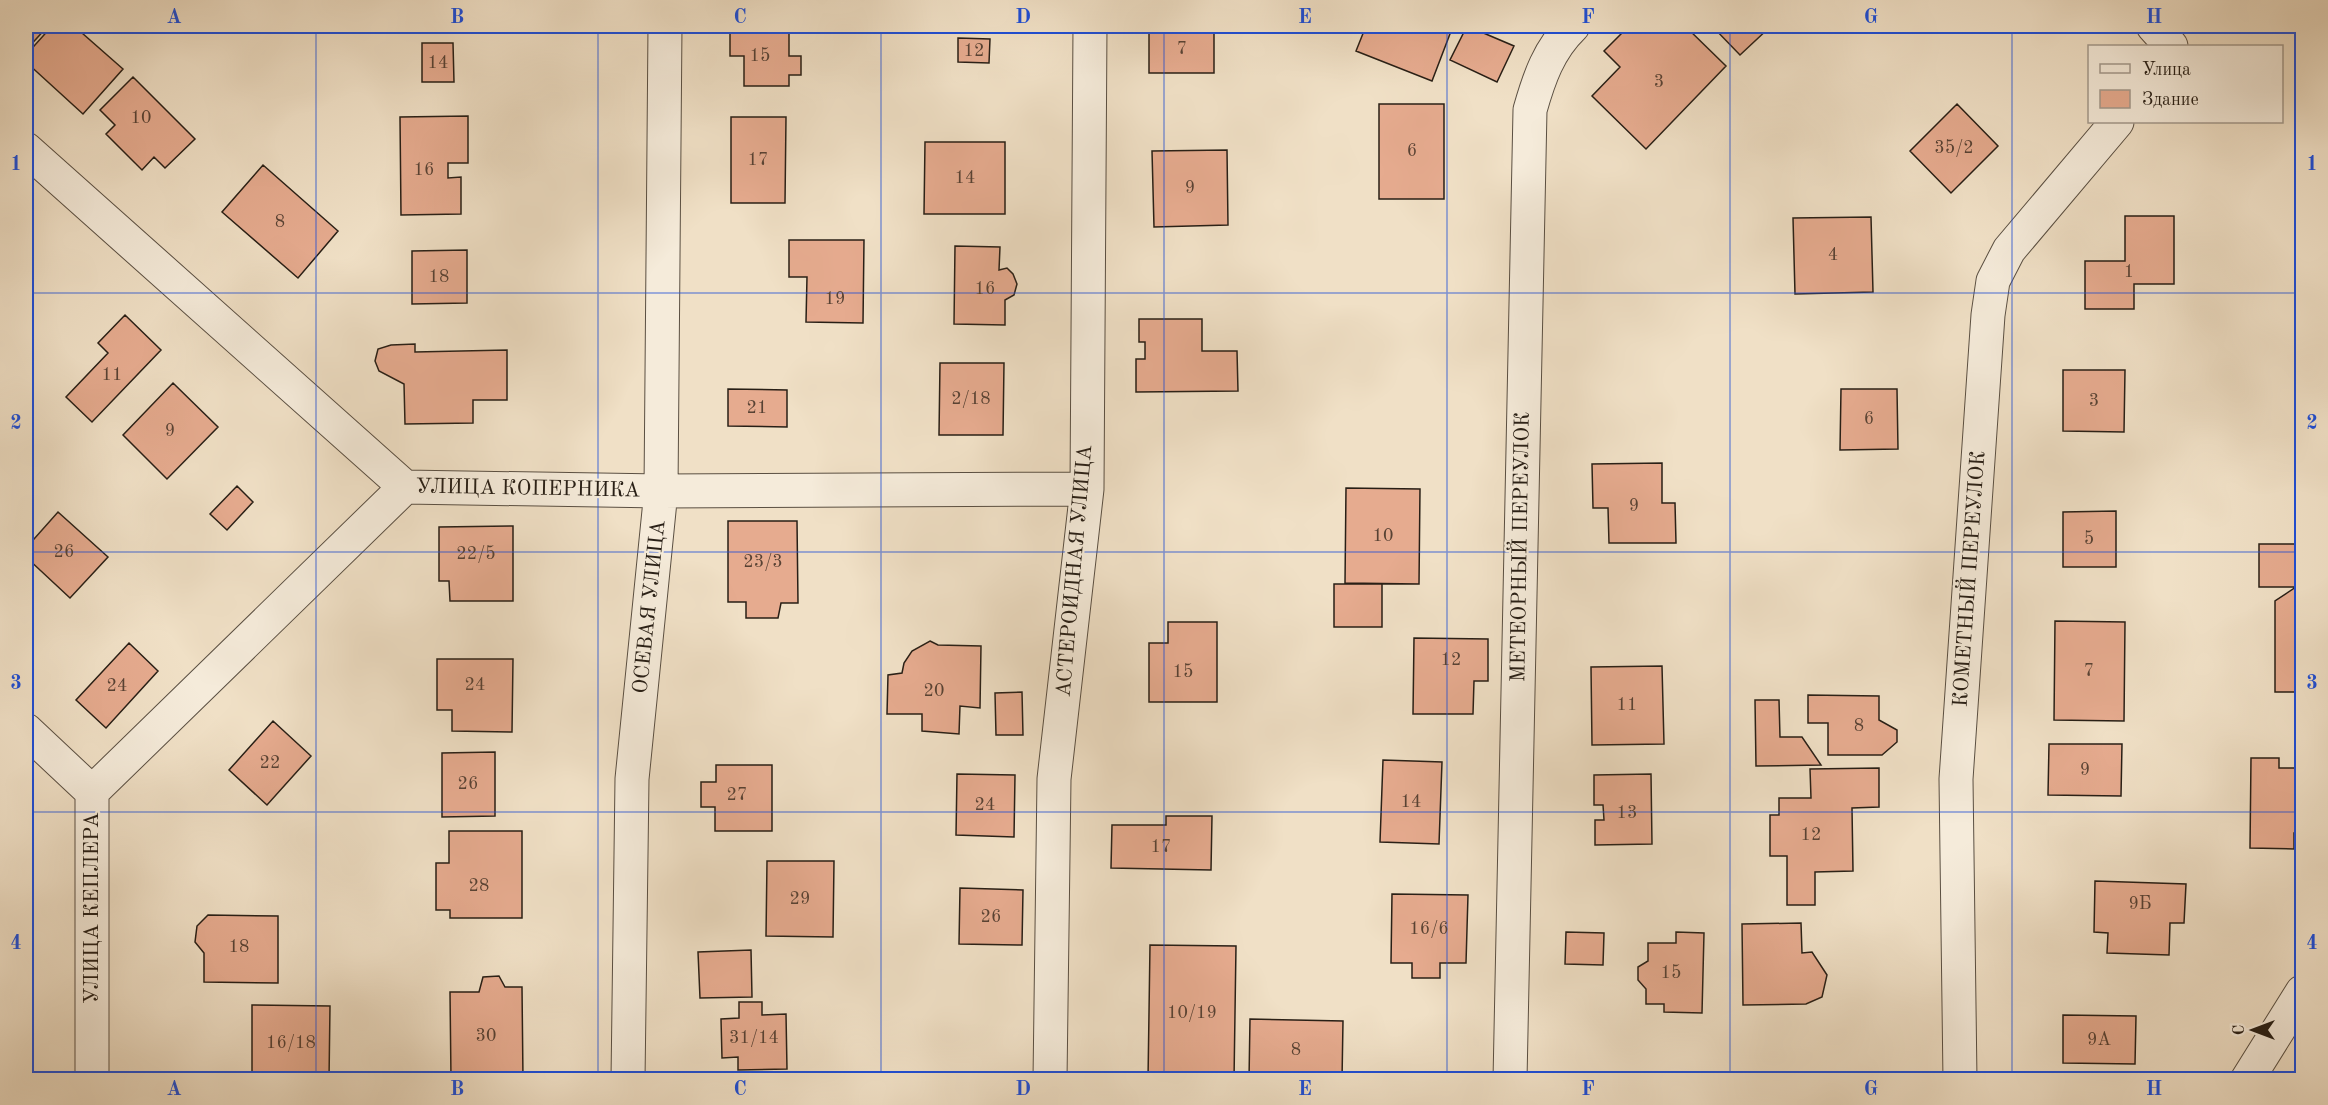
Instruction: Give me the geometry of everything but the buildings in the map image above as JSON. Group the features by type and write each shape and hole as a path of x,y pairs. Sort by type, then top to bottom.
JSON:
{"street":[{"name":"ОСЕВАЯ УЛИЦА","path":"628,1080 632,779 661,491 664,26"},
{"name":"АСТЕРОИДНАЯ УЛИЦА","path":"1050,1080 1054,779 1087,489 1090,26"},
{"name":"МЕТЕОРНЫЙ ПЕРЕУЛОК","path":"1510,1080 1530,110 1539,77 1558,40 1573,26"},
{"path":"2153,26 2170,45"},
{"name":"КОМЕТНЫЙ ПЕРЕУЛОК","path":"1960,1080 1956,779 1993,281 2009,250 2116,123"},
{"name":"УЛИЦА КОПЕРНИКА","path":"26,149 405,487 661,491 1087,489"},
{"path":"92,792 405,487"},
{"name":"УЛИЦА КЕПЛЕРА","path":"26,730 92,792 92,1080"},
{"path":"2247,1080 2302,992"}]}
